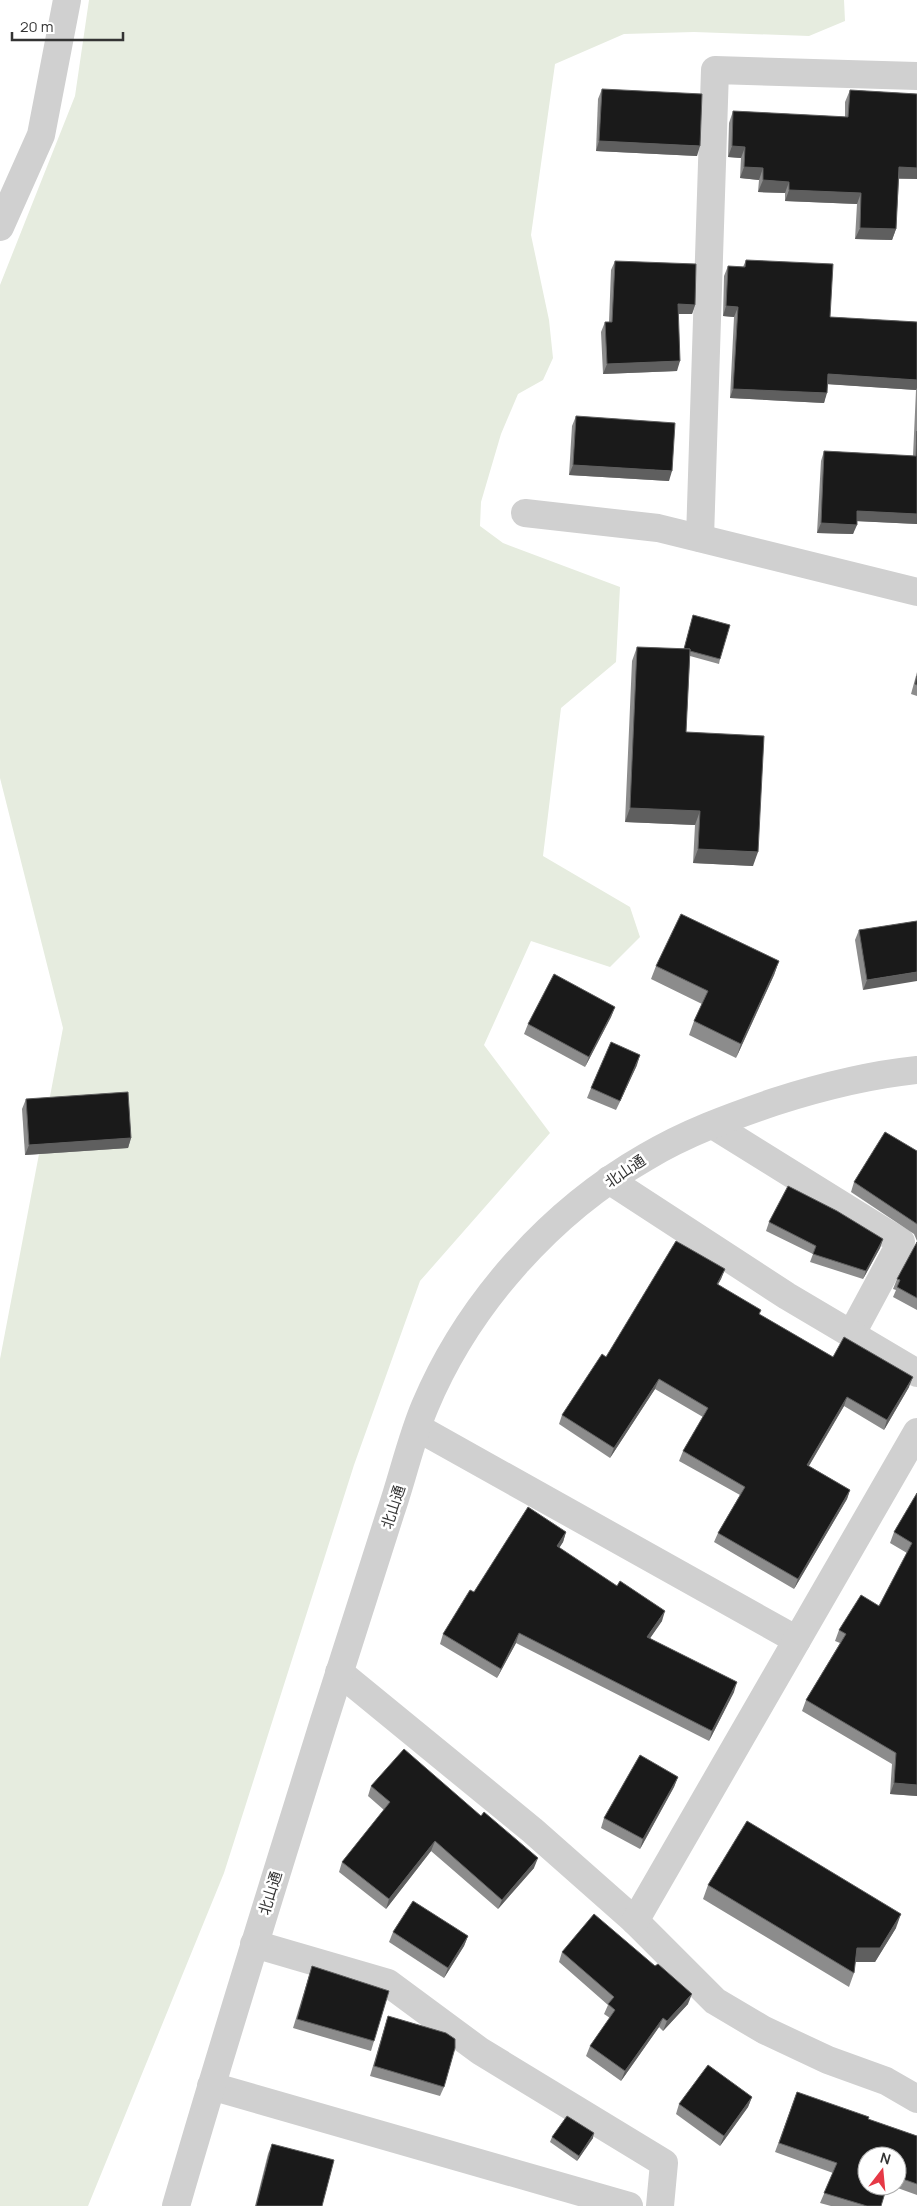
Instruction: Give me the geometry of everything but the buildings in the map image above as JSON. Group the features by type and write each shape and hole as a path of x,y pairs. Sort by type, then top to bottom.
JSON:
{"street":[{"path":"0,227 41,135 67,0"},
{"path":"700,538 715,70 917,76"},
{"path":"524,513 658,528 917,592"},
{"name":"北山通","path":"176,2206 254,1944 339,1672 425,1407 458,1342 480,1306 515,1262 558,1222 609,1180 647,1156 730,1117 818,1088 893,1072 917,1070"},
{"path":"713,1125 901,1242 851,1335"},
{"path":"609,1180 787,1296 917,1373"},
{"path":"418,1428 797,1640"},
{"path":"635,1921 917,1432"},
{"path":"339,1672 532,1830 635,1921 715,2001 764,2030 828,2060 886,2081 917,2099"},
{"path":"254,1944 388,1983 480,2051 664,2163 660,2206"},
{"path":"211,2086 629,2206"}],"shaded area":[{"path":"89,0 844,0 845,21 809,36 694,32 624,34 555,64 531,235 549,320 553,358 543,380 518,394 501,434 481,502 480,526 503,543 620,587 616,662 561,708 543,856 630,907 640,937 610,967 531,941 484,1045 550,1133 420,1281 354,1465 224,1873 88,2206 0,2206 0,1359 63,1028 0,778 0,285 75,96"}]}
